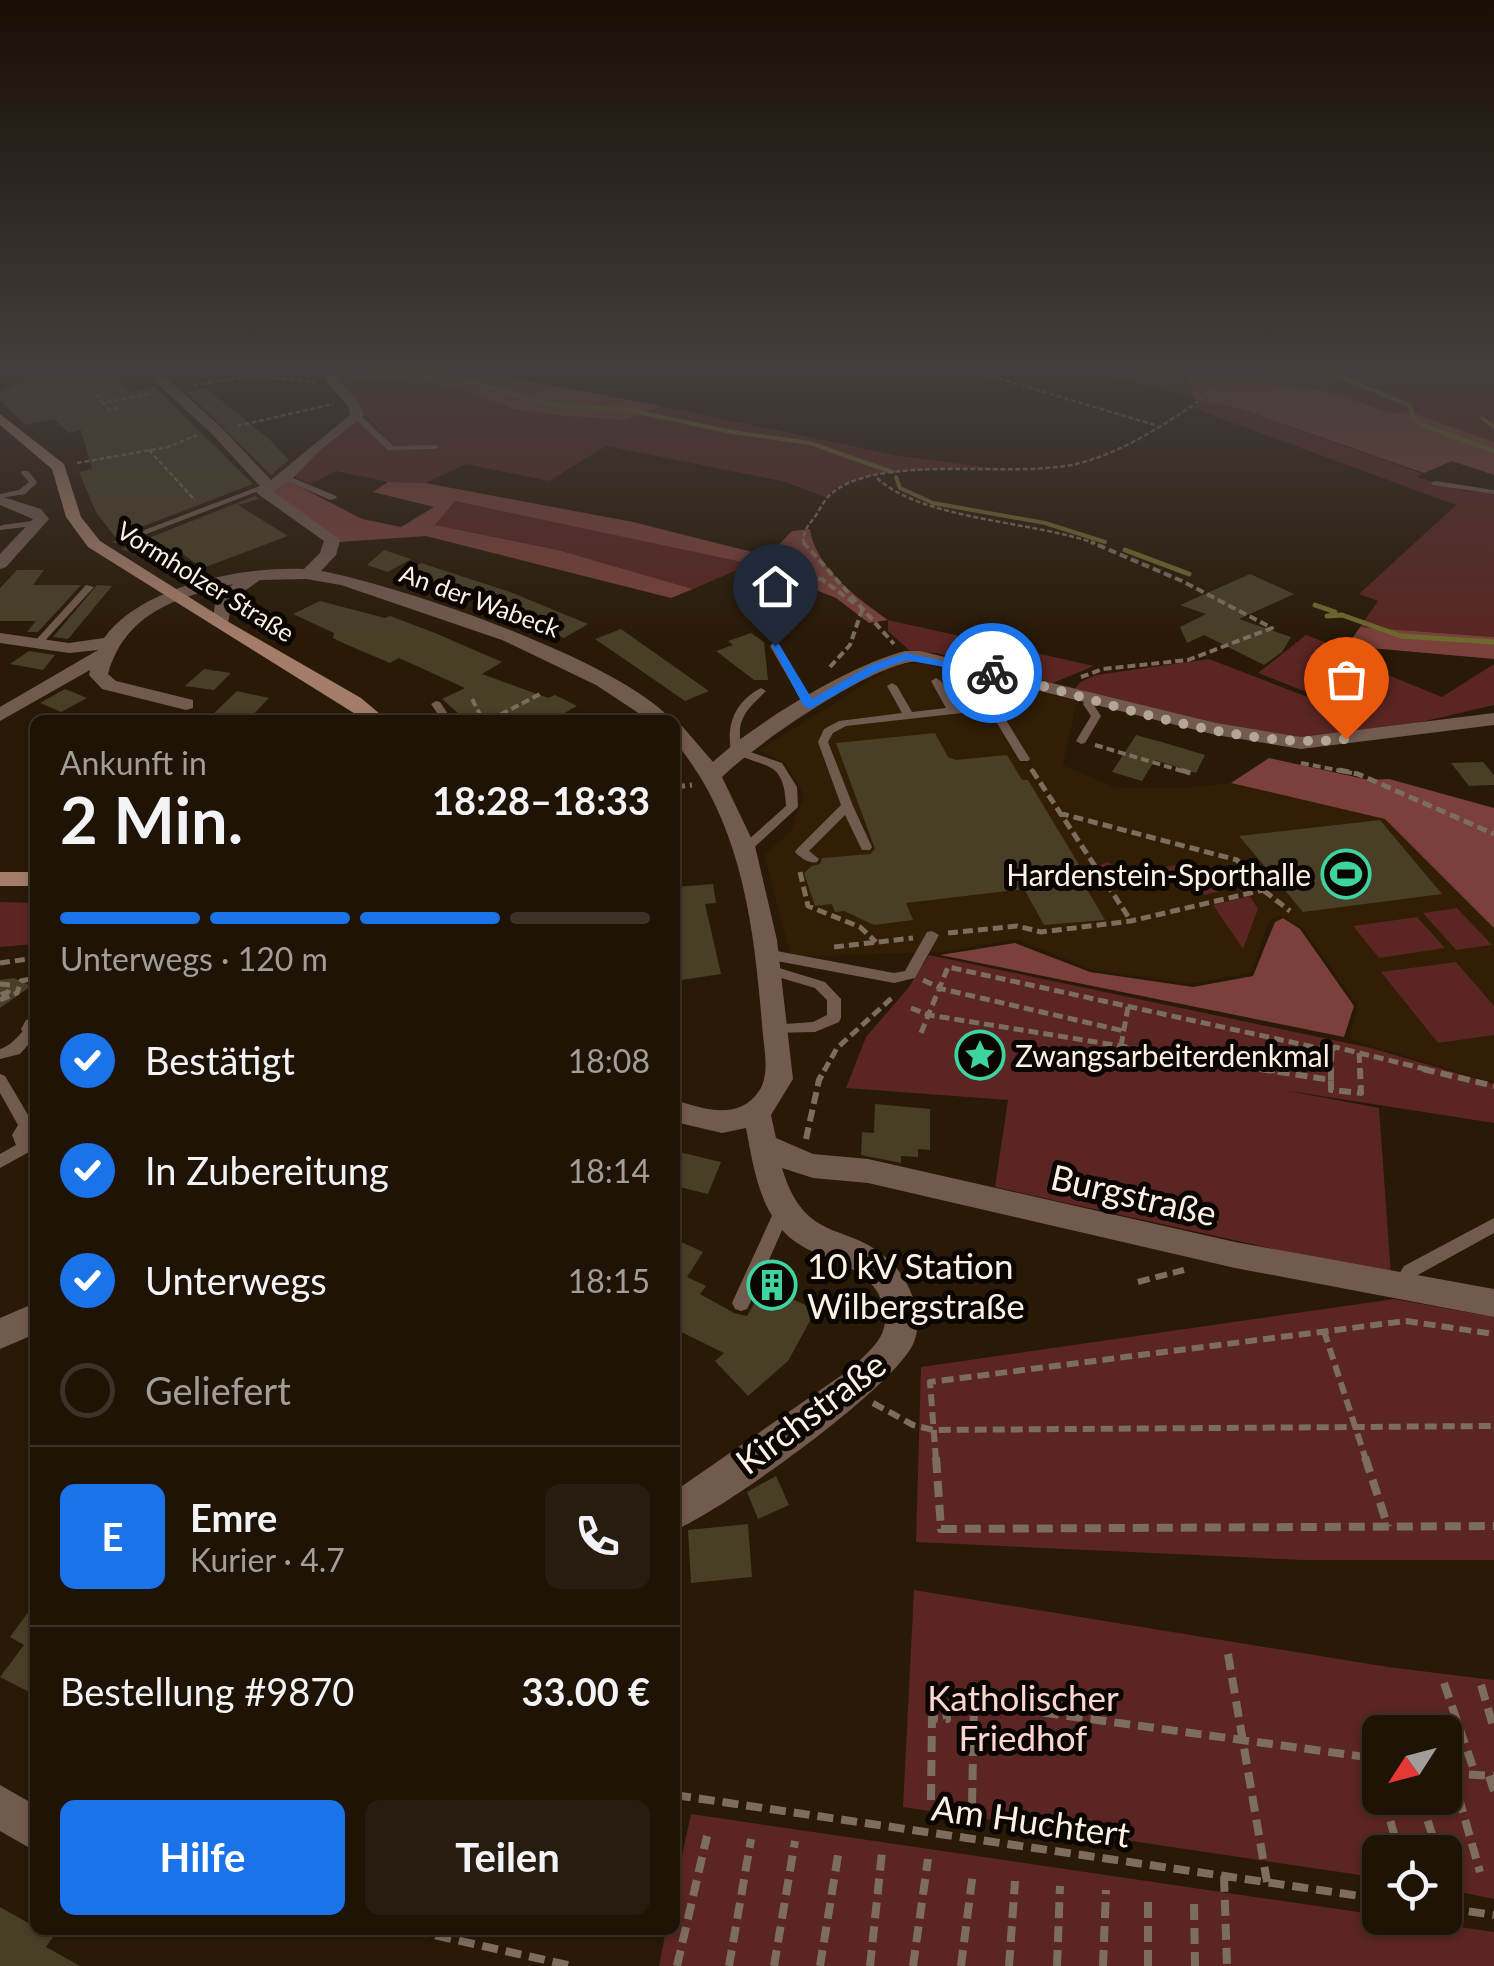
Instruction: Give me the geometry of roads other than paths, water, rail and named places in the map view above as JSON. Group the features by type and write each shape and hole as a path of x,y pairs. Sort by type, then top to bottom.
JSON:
{"main road":[{"name":"Vormholzer Straße","path":"51,460 59,466 74,517 87,536 221,625 371,715"},
{"path":"0,878 30,879"}],"street":[{"path":"244,460 268,486"},
{"path":"303,460 286,477 262,491 332,540 328,556 308,574"},
{"path":"0,498 36,512 41,519 0,564"},
{"path":"221,625 224,598 263,574"},
{"name":"An der Wabeck","path":"0,714 105,649 130,617 176,596 263,574 308,574 368,588 494,630 598,676 655,715"},
{"path":"0,638 105,649 98,675 110,685 186,704"},
{"path":"714,773 738,751 810,705 875,668 906,656 1005,676 1216,729 1301,743 1494,719"},
{"path":"680,736 714,773 743,850 768,962 779,1079 774,1095 757,1112 730,1124 702,1122 680,1113"},
{"path":"757,1112 782,1212"},
{"name":"Burgstraße","path":"764,1145 790,1162 811,1168 868,1171 1234,1255 1494,1303"},
{"name":"Kirchstraße","path":"680,1508 849,1390 893,1350 900,1335 900,1307 893,1287 862,1258 804,1232 782,1212"},
{"path":"0,1334 30,1320"},
{"path":"0,1806 30,1827"}],"lane":[{"path":"0,498 28,488 33,482 25,474"},
{"path":"286,477 333,498"},
{"path":"1435,483 1494,492"},
{"path":"117,542 268,486"},
{"path":"3,528 39,523"},
{"path":"38,643 89,586"},
{"path":"775,646 810,705"},
{"path":"866,847 823,742 828,731 842,723 992,706 1006,698 1005,676"},
{"path":"936,681 953,710"},
{"path":"892,686 908,715"},
{"path":"743,850 775,826 792,807 791,787 778,765 738,751 733,718 761,691"},
{"path":"1081,741 1096,716 1088,704 1091,698"},
{"path":"436,704 444,715"},
{"path":"992,706 1024,759"},
{"path":"813,859 801,852 846,806"},
{"path":"768,962 894,978 910,975 932,935"},
{"path":"768,962 820,985 834,999 834,1018 815,1027 776,1028"},
{"path":"7,1052 30,1032"},
{"path":"0,1080 26,1125 20,1134 25,1147 0,1162"},
{"path":"741,1303 782,1212"},
{"path":"1400,1287 1410,1270 1494,1225"}],"waterway":[{"path":"857,460 892,472"},
{"path":"896,477 900,488 933,503 1045,523 1105,542"},
{"path":"1125,550 1189,574"},
{"path":"1315,605 1335,612"},
{"path":"1327,616 1342,615 1401,636 1494,642"}],"place":[{"name":"Hardenstein-Sporthalle","path":"1346,874"},
{"name":"Zwangsarbeiterdenkmal","path":"980,1055"},
{"name":"10 kV Station Wilbergstraße","path":"772,1285"}],"park label":[{"name":"Katholischer Friedhof","path":"1023,1717"}]}
